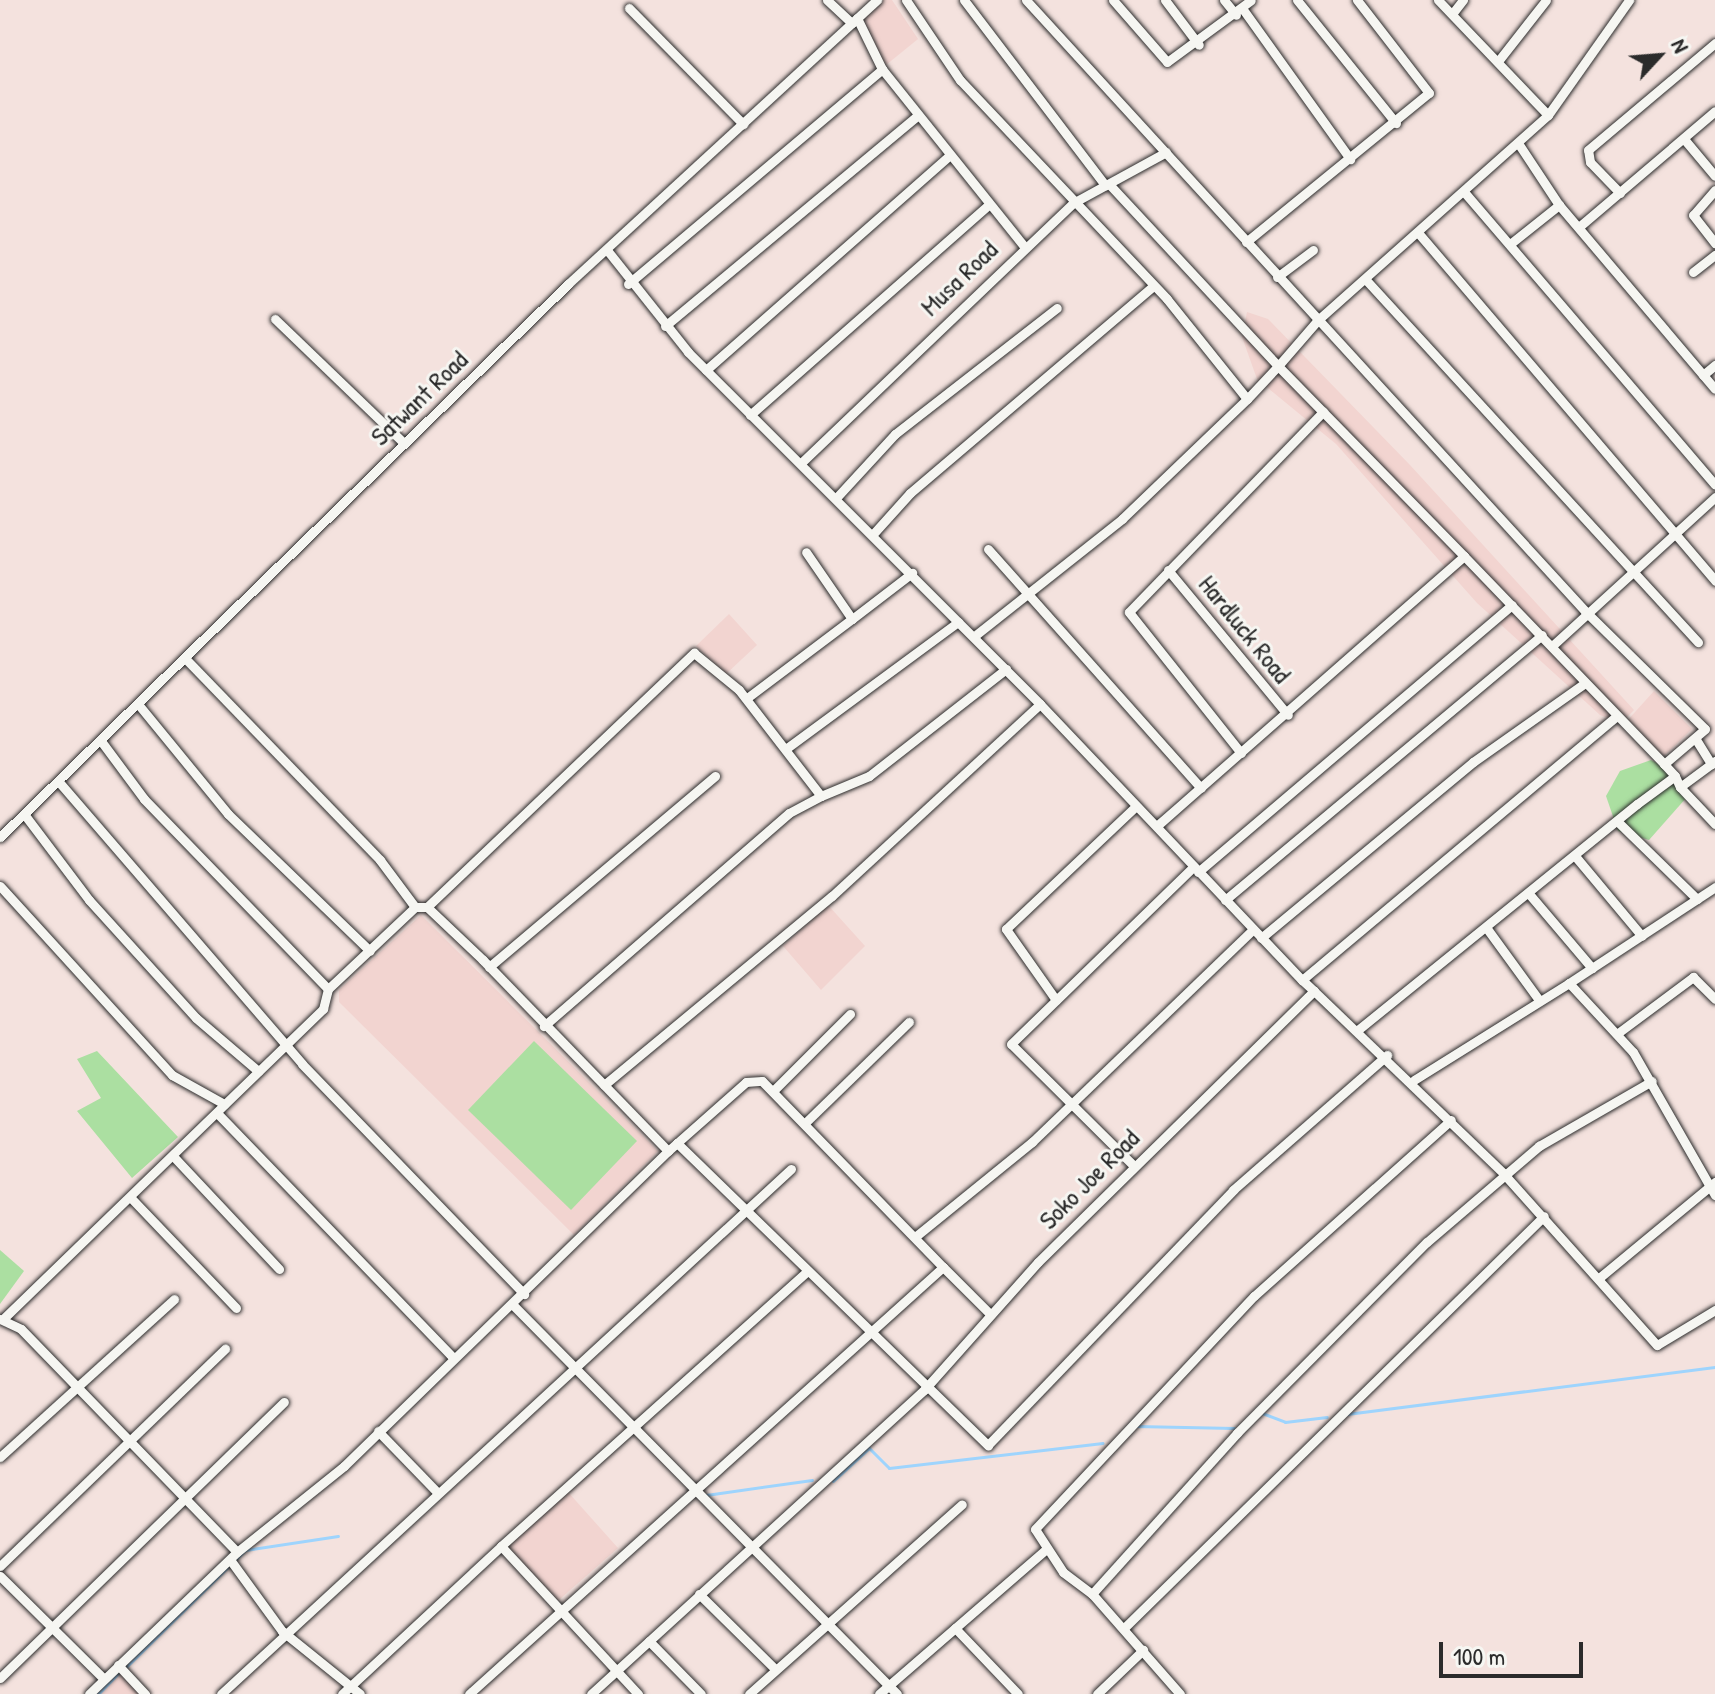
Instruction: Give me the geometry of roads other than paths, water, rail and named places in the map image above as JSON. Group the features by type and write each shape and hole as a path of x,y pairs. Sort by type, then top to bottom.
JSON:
{"street":[{"path":"827,0 854,21 882,69 917,116 987,206 1024,246"},
{"name":"Satwant Road","path":"0,837 186,659 404,443 877,0"},
{"path":"906,0 950,68 1153,286 1247,399"},
{"path":"964,0 1107,184 1278,366 1542,635 1615,717 1675,776 1680,787 1715,824"},
{"path":"1026,0 1585,611 1705,729"},
{"path":"1113,0 1162,60 1199,45 1251,0"},
{"path":"1165,0 1199,45"},
{"path":"1224,0 1239,12 1350,159"},
{"path":"1297,0 1396,123"},
{"path":"1246,242 1396,123 1429,87 1357,0"},
{"path":"1438,0 1499,60 1548,115"},
{"path":"1452,14 1463,0"},
{"path":"1499,60 1546,0"},
{"path":"977,634 1027,591 1122,519 1247,399 1317,321 1420,235 1548,115 1629,0"},
{"path":"629,8 743,124"},
{"path":"1620,193 1587,152 1715,43"},
{"path":"628,284 882,69"},
{"path":"1580,226 1715,111"},
{"path":"665,326 917,116"},
{"path":"1684,139 1715,176"},
{"path":"1518,143 1559,205 1580,226 1715,389"},
{"name":"Musa Road","path":"801,463 1024,246 1073,203 1166,152"},
{"path":"706,370 948,157"},
{"path":"1715,190 1693,215 1715,243"},
{"path":"1465,193 1715,485"},
{"path":"1510,244 1559,205"},
{"path":"750,415 987,206"},
{"path":"1420,235 1715,581"},
{"path":"607,250 628,284 706,370 874,533 958,622 977,634 1006,669 1136,806 1159,824 1196,870 1252,930 1302,980 1414,1080 1544,1216 1657,1345 1715,1310"},
{"path":"1277,277 1313,250"},
{"path":"1693,272 1715,255"},
{"path":"1367,281 1698,642"},
{"path":"874,533 910,493 1153,286"},
{"path":"837,497 902,428 1057,308"},
{"path":"275,319 404,443"},
{"path":"1703,375 1715,365"},
{"path":"1241,753 1130,616 1168,570 1323,412"},
{"path":"1552,646 1585,611 1672,531 1715,497"},
{"path":"988,549 1201,788"},
{"path":"806,552 852,619"},
{"path":"1159,824 1288,715 1464,556"},
{"name":"Hardluck Road","path":"1168,570 1288,715"},
{"path":"747,698 912,573"},
{"path":"1134,1166 1070,1106 1011,1044 1196,870 1512,605"},
{"path":"786,749 958,622"},
{"path":"1225,900 1542,635"},
{"path":"360,1694 352,1684 282,1631 234,1557 187,1500 75,1386 2,1319 131,1198 287,1041 323,1009 328,989 415,907 427,907 694,653 747,698 821,796"},
{"path":"186,659 380,860 415,907"},
{"path":"544,1026 789,813 869,776 1006,669"},
{"path":"1261,938 1463,770 1585,683"},
{"path":"138,704 228,814 370,951"},
{"path":"604,1085 832,896 1040,704"},
{"path":"1302,980 1615,717"},
{"path":"1664,764 1715,719"},
{"path":"1680,787 1713,763 1695,738"},
{"path":"101,741 144,799 328,989"},
{"path":"489,967 715,776"},
{"path":"1359,1029 1488,930 1675,776"},
{"path":"59,782 287,1041 524,1294"},
{"path":"1056,1000 1006,929 1136,806"},
{"path":"24,814 54,860 178,997 258,1071"},
{"path":"1617,821 1697,899"},
{"path":"1575,856 1642,936"},
{"path":"0,886 172,1075 220,1108 454,1358"},
{"path":"1414,1080 1715,887"},
{"path":"1530,895 1592,968"},
{"path":"427,907 668,1151"},
{"path":"915,1237 1070,1106 1252,930"},
{"path":"1488,930 1539,1000"},
{"path":"1618,1033 1693,977 1715,999"},
{"path":"1569,983 1618,1033 1652,1081 1713,1188 1599,1278"},
{"name":"Soko Joe Road","path":"591,1694 924,1390 990,1314 1134,1166 1314,991"},
{"path":"773,1091 850,1014"},
{"path":"805,1123 909,1022"},
{"path":"677,1143 924,1390 982,1442 993,1443 1233,1190 1387,1055"},
{"path":"89,1694 234,1557 378,1431 524,1294 668,1151 746,1082 762,1081 773,1091 990,1314"},
{"path":"1092,1594 1237,1433 1503,1173 1652,1081"},
{"path":"1180,1694 1124,1628 1045,1550 1035,1529 1200,1350 1451,1120"},
{"path":"173,1156 279,1269"},
{"path":"221,1694 282,1631 791,1169"},
{"path":"131,1198 236,1308"},
{"path":"1124,1628 1544,1216"},
{"path":"469,1694 558,1608 943,1267"},
{"path":"342,1694 501,1546 806,1272"},
{"path":"0,1457 174,1299"},
{"path":"512,1304 632,1428 831,1621 897,1694"},
{"path":"0,1566 225,1349"},
{"path":"0,1678 187,1500 284,1402"},
{"path":"378,1431 436,1491"},
{"path":"749,1694 962,1504"},
{"path":"501,1546 638,1694"},
{"path":"879,1694 1045,1550"},
{"path":"0,1576 104,1679"},
{"path":"699,1594 775,1669"},
{"path":"955,1628 1018,1694"},
{"path":"649,1641 701,1694"},
{"path":"1097,1694 1143,1650"},
{"path":"118,1665 145,1694"}],"waterway":[{"path":"1347,1414 1715,1367"},
{"path":"1262,1413 1285,1422 1327,1417"},
{"path":"1135,1426 1234,1428"},
{"path":"833,1481 869,1448 889,1468 1103,1443"},
{"path":"706,1495 812,1480"},
{"path":"126,1667 245,1550 338,1536"},
{"path":"98,1694 118,1673"}]}
